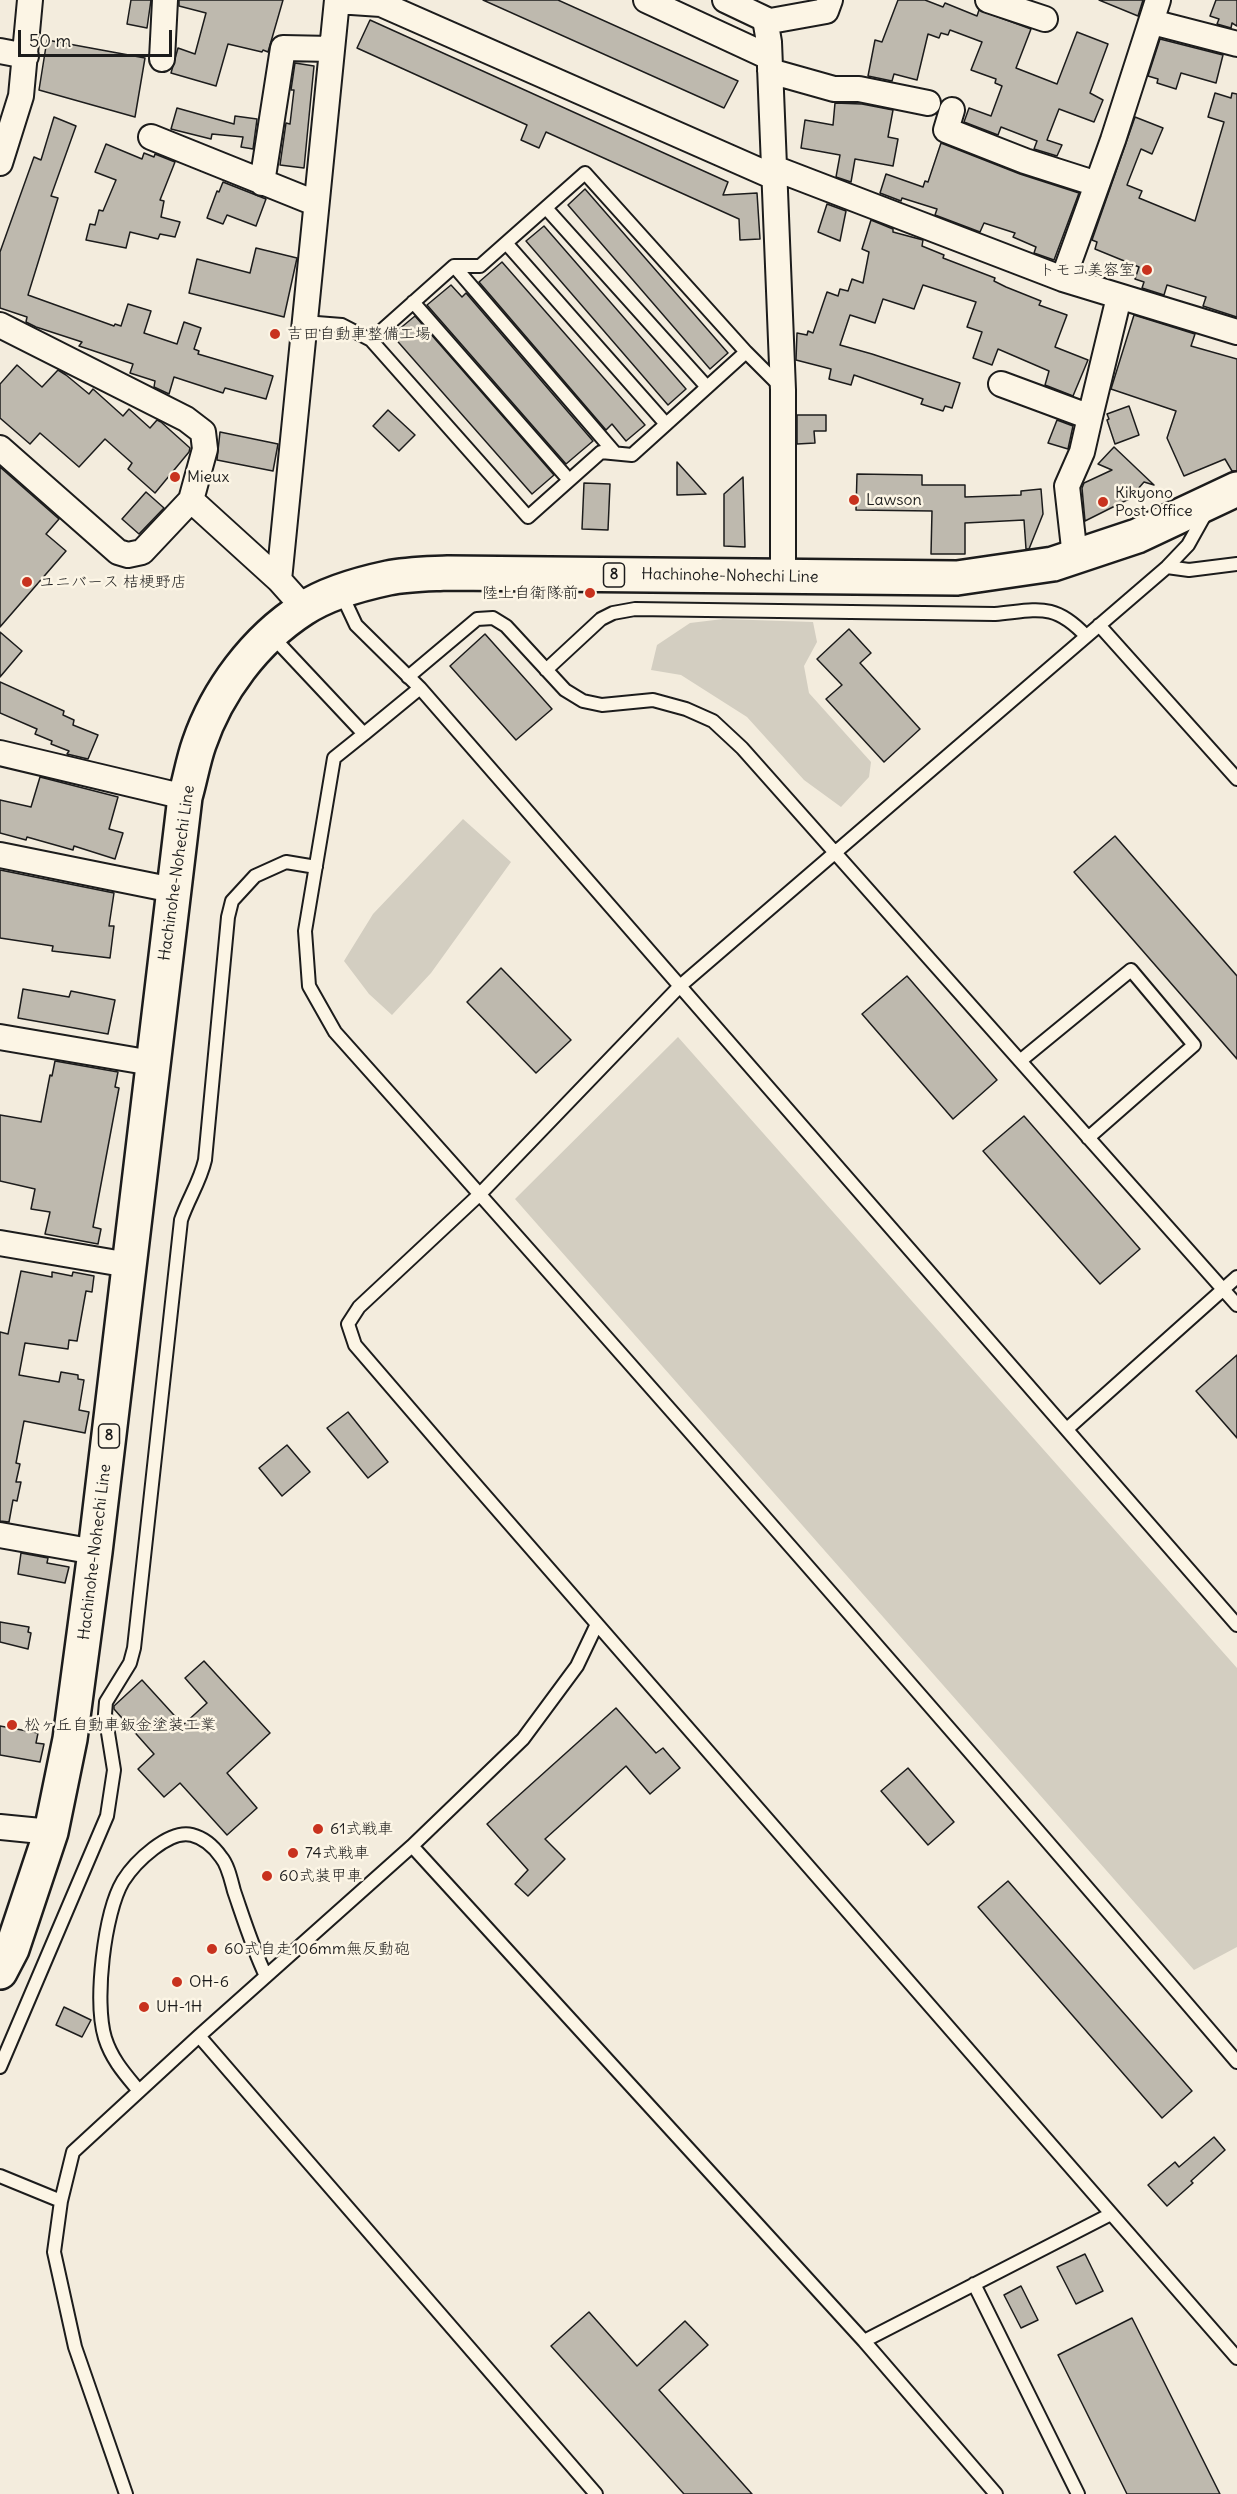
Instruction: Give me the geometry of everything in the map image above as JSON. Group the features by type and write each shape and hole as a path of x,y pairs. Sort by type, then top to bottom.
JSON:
{"main road":[{"name":"Hachinohe-Nohechi Line","path":"0,1972 16,1939 51,1832 70,1739 95,1552 185,797 199,744 219,699 241,667 271,634 304,608 341,591 390,578 448,573 957,578 1053,564 1137,536 1224,495"}],"street":[{"path":"0,163 21,96 30,0"},
{"path":"162,59 165,0"},
{"path":"279,579 337,0 381,4 774,173 1064,279 1237,332"},
{"path":"646,0 770,64 834,89 859,89 928,104"},
{"path":"725,0 765,22 826,11 830,0"},
{"path":"988,0 1045,19"},
{"path":"1064,279 1155,11 1237,44"},
{"path":"765,22 770,64 783,390 783,577"},
{"path":"262,183 283,48 332,49"},
{"path":"0,51 26,56"},
{"path":"952,110 946,130 1025,161 1097,184"},
{"path":"151,137 315,203"},
{"path":"1075,557 1067,486 1082,452 1119,297"},
{"path":"0,326 186,419 203,432 205,448 191,500 142,552 129,555 118,552 0,448"},
{"path":"1001,384 1090,417"},
{"path":"191,500 279,579 304,608"},
{"path":"0,753 185,797"},
{"path":"0,855 173,890"},
{"path":"0,1037 152,1063"},
{"path":"0,1243 129,1265"},
{"path":"0,1534 95,1552"},
{"path":"0,1827 51,1832"}],"lane":[{"path":"371,340 454,266 480,266 585,173 783,390"},
{"path":"546,208 706,387"},
{"path":"506,243 666,424"},
{"path":"454,266 615,453"},
{"path":"413,302 569,480"},
{"path":"304,322 342,325 371,340 528,517 601,452 632,455 746,352"},
{"path":"1224,495 1188,545 1167,567 680,986 480,1194 359,1307 348,1324 355,1345 1237,2358"},
{"path":"1167,567 1189,570 1237,564"},
{"path":"341,591 356,625 420,688 1237,1625"},
{"path":"546,670 601,619 613,613 635,609 995,614 1049,610 1063,615 1086,636"},
{"path":"408,676 477,619 493,618 506,626 565,690 583,701 602,705 653,700 686,709 713,721 742,748 1237,1305"},
{"path":"1099,625 1237,780"},
{"path":"271,634 364,734"},
{"path":"420,688 334,758 305,931 309,986 335,1032 1018,1807 1237,2062"},
{"path":"0,2067 100,1833 111,1793 114,1770 105,1708 106,1702 130,1663 134,1648 181,1220 186,1205 202,1176 205,1160 228,917 232,901 255,876 271,868 286,862 316,867"},
{"path":"1020,1061 1131,970 1194,1045 1088,1138"},
{"path":"1067,1429 1237,1277"},
{"path":"126,2494 75,2347 54,2252 61,2201 73,2152 412,1846 523,1739 577,1666 597,1624"},
{"path":"139,2091 114,2062 104,2036 101,1977 105,1940 113,1908 123,1881 144,1856 169,1838 191,1834 206,1841 223,1859 256,1955 266,1976"},
{"path":"412,1846 864,2341 996,2494"},
{"path":"199,2036 596,2494"},
{"path":"0,2176 61,2201"},
{"path":"864,2341 1111,2214"},
{"path":"974,2284 1078,2494"}],"shaded area":[{"path":"723,619 813,622 817,642 804,666 809,693 871,762 869,777 841,807 804,780 747,717 681,675 651,670 657,645 690,623"},
{"path":"463,819 511,862 431,973 392,1015 369,994 344,961 373,914"},
{"path":"678,1037 1237,1668 1237,1947 1194,1970 515,1199"}],"building":[{"path":"131,0 151,0 147,28 127,24"},
{"path":"179,0 283,0 268,52 228,44 216,86 171,73 178,48 195,54 206,13 179,6"},
{"path":"483,0 558,0 738,81 724,108"},
{"path":"898,0 925,0 943,7 945,3 977,16 979,10 1031,29 1016,68 1057,84 1077,32 1108,44 1090,93 1103,100 1094,122 1059,109 1047,140 1062,145 1057,156 1034,149 1037,141 1001,127 998,135 964,122 969,108 991,116 1002,86 995,83 996,79 971,70 982,42 950,30 948,35 941,33 939,38 928,34 917,80 894,74 892,81 868,76 875,40 882,42"},
{"path":"1099,0 1143,0 1138,16"},
{"path":"1216,0 1237,0 1237,26 1232,23 1231,28 1217,24 1219,19 1210,16"},
{"path":"370,20 728,182 723,195 757,193 760,239 740,240 739,219 546,132 539,148 521,140 527,125 357,48"},
{"path":"1160,39 1223,55 1216,83 1181,73 1176,89 1157,83 1158,79 1148,76"},
{"path":"47,40 145,58 135,117 39,90"},
{"path":"295,63 314,66 304,168 280,165 286,123 290,124"},
{"path":"1215,93 1231,98 1232,93 1237,94 1237,317 1203,306 1206,297 1167,285 1164,295 1142,288 1144,282 1135,279 1139,267 1095,249 1097,242 1092,240 1135,117 1163,128 1152,154 1141,149 1127,185 1142,191 1139,198 1195,221 1224,122 1208,117"},
{"path":"835,103 862,104 893,110 888,137 898,139 893,166 855,159 851,182 836,177 840,155 801,148 805,120 833,125"},
{"path":"177,108 234,124 235,116 257,119 253,149 241,147 243,137 212,134 211,139 171,129"},
{"path":"54,117 76,126 51,196 58,198 28,295 114,326 115,324 121,326 128,304 151,311 144,333 177,344 184,322 201,328 194,349 199,351 198,354 273,376 266,399 225,388 223,393 174,377 169,394 154,387 155,381 130,373 133,364 79,346 82,342 36,327 26,322 27,317 0,308 0,252 34,157 41,160"},
{"path":"941,143 1020,174 1079,193 1054,260 1034,253 1036,247 1013,237 1015,233 984,223 980,232 935,215 937,209 902,198 901,201 880,193 886,174 923,187 925,181 928,182"},
{"path":"106,144 142,159 144,153 154,157 155,154 175,162 160,200 164,201 161,217 180,222 175,237 160,234 158,239 130,232 126,248 86,240 90,224 95,225 99,210 103,211 116,180 95,172"},
{"path":"223,182 266,199 256,226 227,215 223,224 207,218 217,191 219,192"},
{"path":"585,189 728,353 710,369 568,205"},
{"path":"827,204 846,211 840,241 818,232"},
{"path":"871,220 893,229 893,232 923,240 922,246 944,255 943,258 995,278 994,281 1006,287 1041,301 1039,305 1067,315 1055,347 1088,360 1073,396 1045,385 1049,371 998,349 992,365 973,358 982,332 967,327 976,302 923,285 914,309 883,299 875,323 850,315 840,345 960,383 952,408 945,406 943,411 921,404 923,399 854,375 851,385 829,379 831,369 796,360 797,333 807,335 808,331 813,333 827,292 838,296 840,289 848,291 852,279 863,283 869,252 862,249"},
{"path":"544,226 686,389 668,405 526,241"},
{"path":"256,248 297,258 284,317 189,293 197,259 250,273"},
{"path":"502,262 645,425 626,441 612,424 606,430 479,282"},
{"path":"451,285 462,297 466,293 593,441 566,464 427,305"},
{"path":"1134,315 1195,334 1191,346 1237,359 1237,471 1232,471 1225,459 1184,476 1167,438 1176,411 1111,389"},
{"path":"415,316 554,475 532,494 392,335"},
{"path":"17,365 42,387 58,370 89,394 93,389 123,416 129,409 150,428 157,420 161,422 190,448 189,452 155,493 128,469 132,463 105,439 79,467 40,433 30,444 0,418 0,384"},
{"path":"1129,406 1139,435 1115,444 1107,414"},
{"path":"388,410 415,435 399,451 373,426"},
{"path":"797,415 826,415 826,431 814,431 815,443 797,444"},
{"path":"1057,420 1073,426 1068,449 1048,443"},
{"path":"220,432 278,444 273,471 217,460"},
{"path":"1114,447 1154,485 1144,482 1129,499 1085,521 1082,488 1084,483 1112,470 1098,464"},
{"path":"677,462 706,494 677,495"},
{"path":"0,467 59,519 46,534 66,551 0,627"},
{"path":"857,474 922,475 922,485 965,485 965,497 1021,495 1021,491 1041,489 1043,514 1029,549 1026,549 1024,520 965,523 965,554 931,554 932,511 856,510"},
{"path":"743,477 745,547 724,546 724,494"},
{"path":"584,483 610,484 608,530 582,529"},
{"path":"146,492 164,508 139,534 122,519"},
{"path":"849,629 871,653 860,663 920,729 884,762 826,699 842,685 817,659"},
{"path":"0,632 22,651 0,677"},
{"path":"485,634 552,709 516,740 450,666"},
{"path":"0,682 64,711 63,715 74,720 73,725 98,735 88,759 67,754 69,751 35,734 37,729 0,713"},
{"path":"40,777 118,797 109,829 123,833 115,859 74,846 73,850 27,837 26,840 0,833 0,800 31,807"},
{"path":"1115,836 1237,976 1237,1059 1074,872"},
{"path":"0,870 114,893 109,926 114,926 110,958 52,951 53,946 0,938"},
{"path":"501,968 571,1040 536,1073 467,1002"},
{"path":"907,976 997,1080 953,1119 862,1014"},
{"path":"23,989 69,997 71,991 115,1000 108,1034 18,1018"},
{"path":"55,1061 118,1072 115,1087 119,1088 93,1227 101,1229 98,1244 45,1234 50,1212 31,1209 35,1189 0,1181 0,1115 41,1122"},
{"path":"1024,1116 1140,1249 1100,1284 983,1151"},
{"path":"21,1271 52,1277 52,1272 72,1276 73,1272 94,1276 92,1292 86,1291 77,1341 69,1340 68,1349 25,1343 19,1375 59,1382 61,1372 78,1375 78,1379 84,1380 79,1410 89,1412 85,1433 24,1421 16,1463 20,1464 16,1482 21,1482 17,1501 13,1500 9,1522 0,1521 0,1332 8,1334"},
{"path":"1237,1355 1237,1438 1196,1391"},
{"path":"348,1412 388,1462 368,1478 327,1428"},
{"path":"287,1445 310,1472 282,1496 259,1468"},
{"path":"21,1553 48,1558 47,1563 69,1567 65,1583 18,1574"},
{"path":"0,1622 29,1627 28,1632 31,1633 28,1649 0,1642"},
{"path":"204,1661 270,1733 227,1773 257,1808 227,1835 180,1783 164,1797 138,1769 154,1754 114,1709 114,1706 142,1680 183,1725 207,1703 185,1678"},
{"path":"616,1708 656,1753 663,1748 680,1768 650,1794 626,1766 545,1839 565,1859 528,1896 515,1884 528,1870 487,1824"},
{"path":"0,1726 38,1733 36,1743 44,1744 40,1762 0,1755"},
{"path":"908,1768 954,1822 928,1845 881,1791"},
{"path":"1008,1881 1192,2091 1162,2118 978,1907"},
{"path":"64,2007 91,2020 82,2037 56,2025"},
{"path":"1214,2137 1225,2150 1167,2206 1148,2185 1175,2162 1179,2167"},
{"path":"1085,2254 1103,2291 1076,2304 1057,2267"},
{"path":"1021,2286 1038,2320 1021,2328 1004,2295"},
{"path":"589,2312 637,2366 685,2321 708,2345 659,2390 752,2494 684,2494 551,2346"},
{"path":"1132,2318 1220,2494 1127,2494 1058,2355"}],"place":[{"name":"トモコ美容室","path":"1147,270"},
{"name":"吉田自動車整備工場","path":"275,334"},
{"name":"Mieux","path":"175,477"},
{"name":"Lawson","path":"854,500"},
{"name":"Kikyono Post Office","path":"1103,502"},
{"name":"ユニバース 桔梗野店","path":"27,582"},
{"name":"陸上自衛隊前","path":"590,593"},
{"name":"松ヶ丘自動車鈑金塗装工業","path":"12,1725"},
{"name":"61式戦車","path":"318,1829"},
{"name":"74式戦車","path":"293,1853"},
{"name":"60式装甲車","path":"267,1876"},
{"name":"60式自走106mm無反動砲","path":"212,1949"},
{"name":"OH-6","path":"177,1982"},
{"name":"UH-1H","path":"144,2007"}]}
